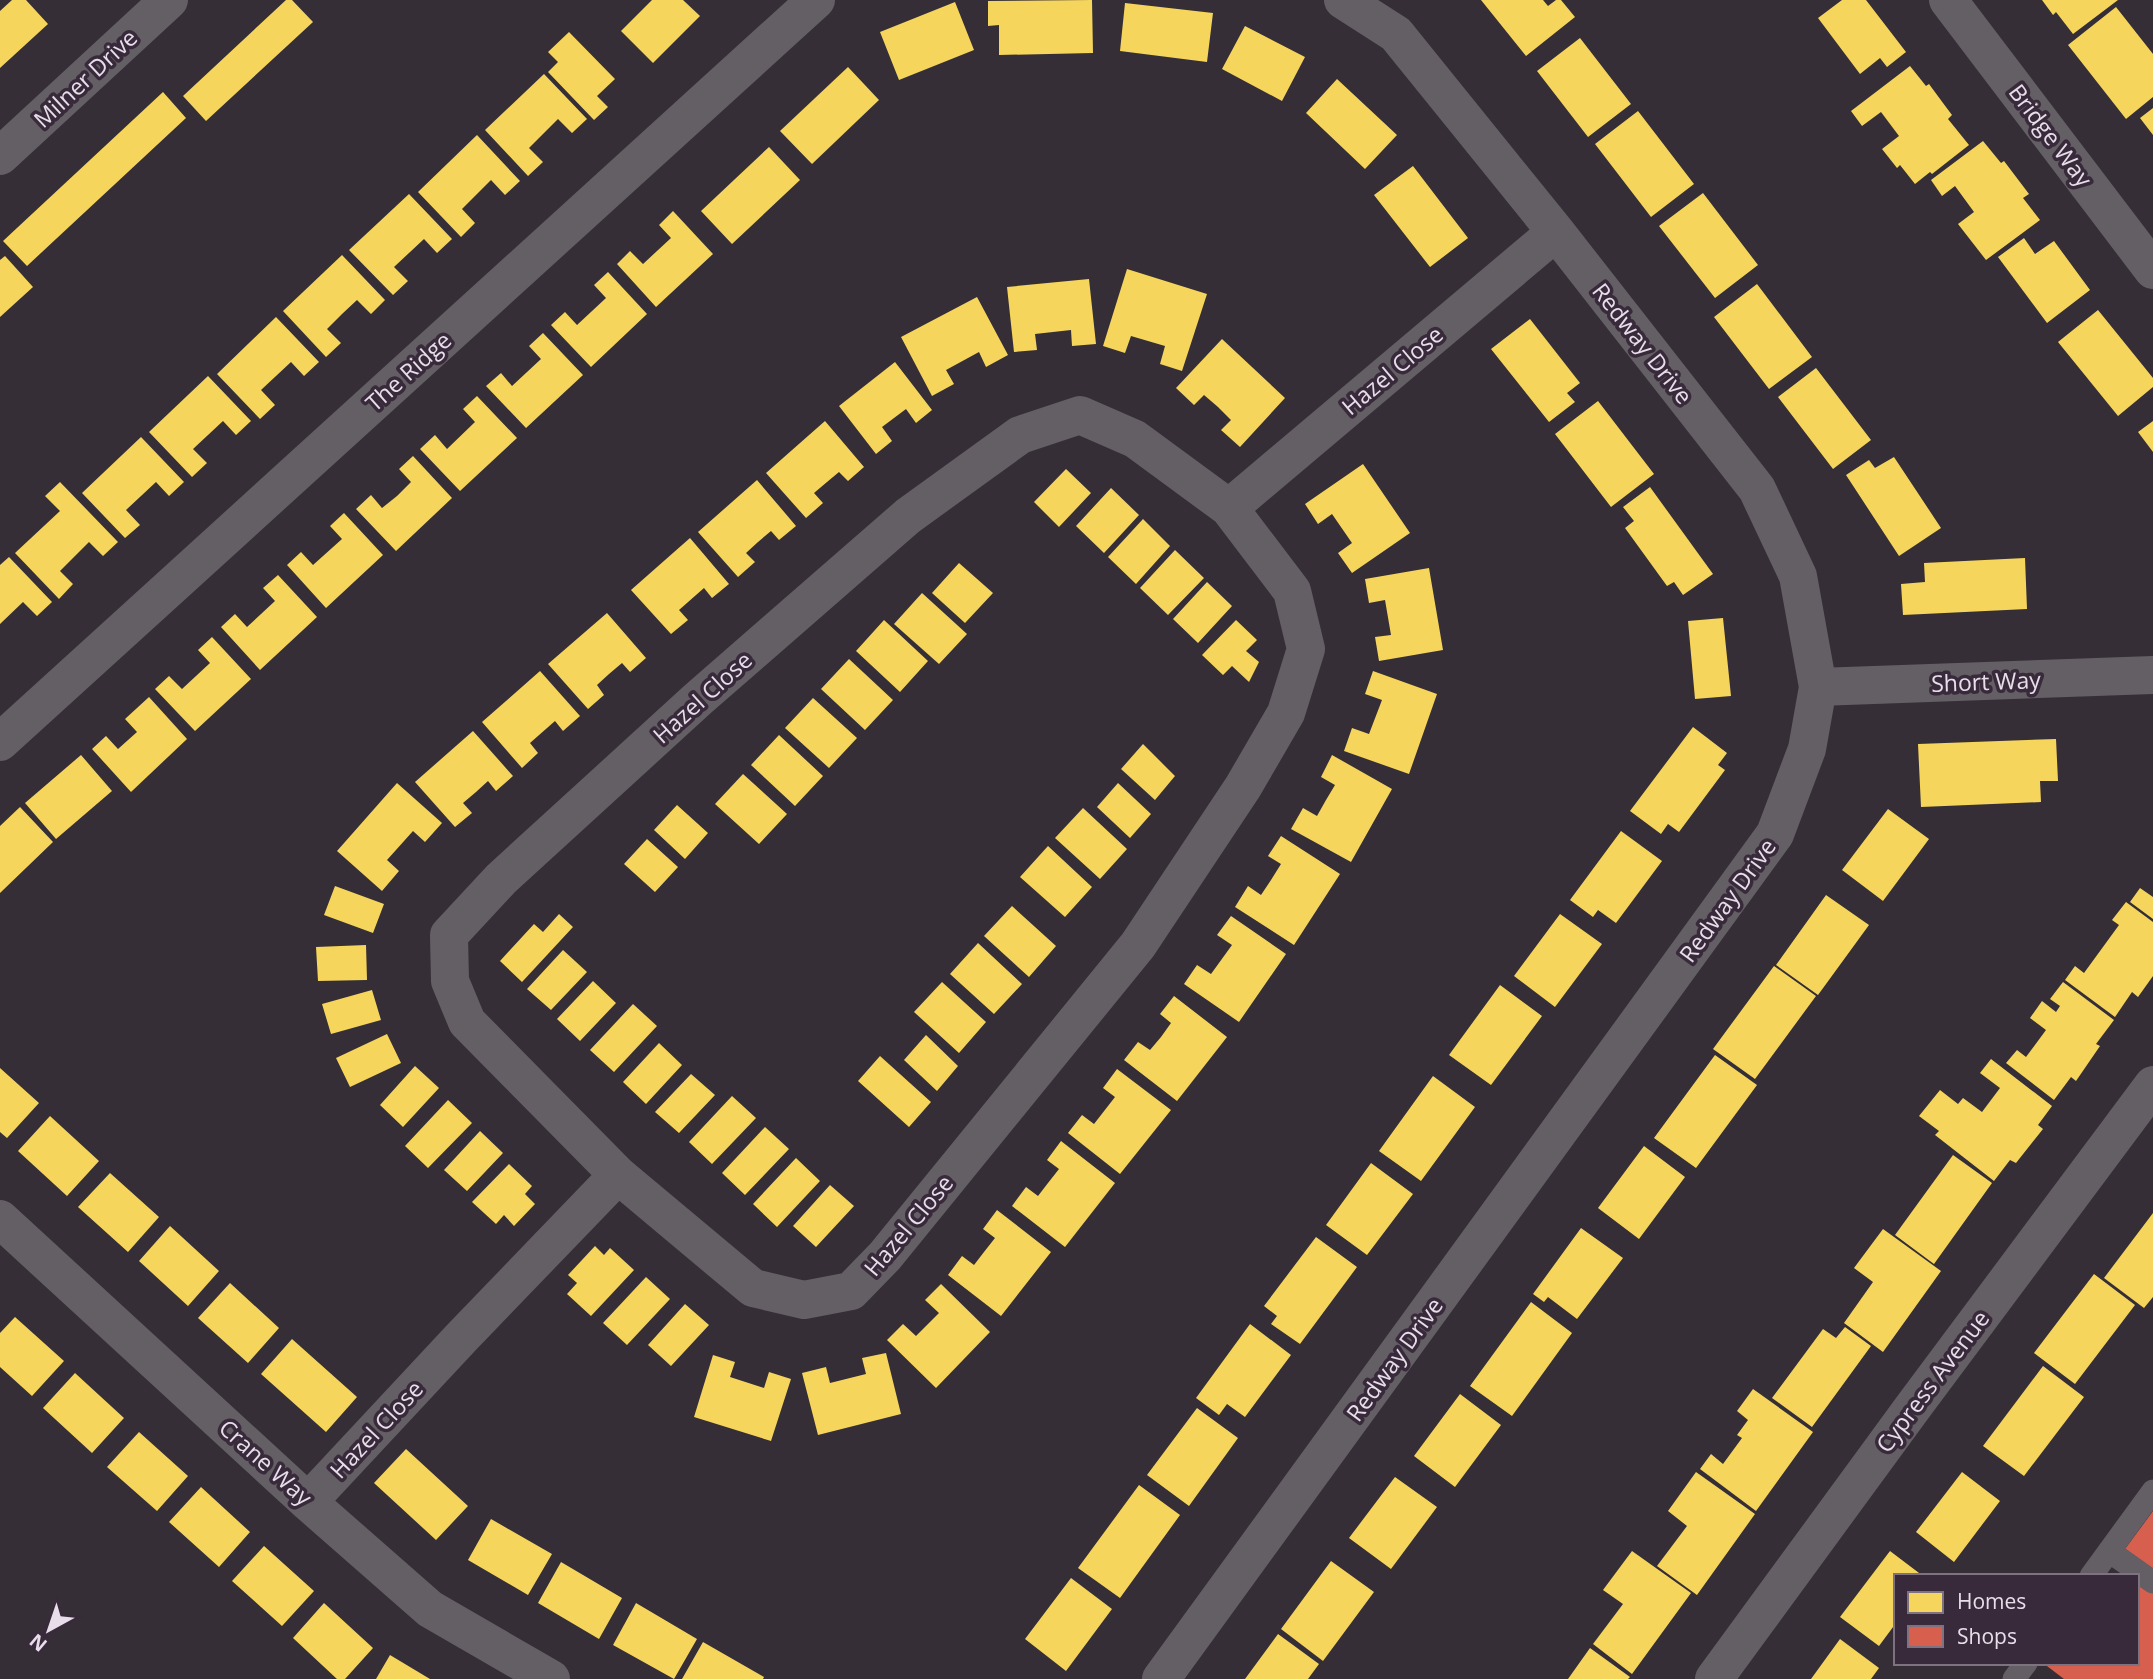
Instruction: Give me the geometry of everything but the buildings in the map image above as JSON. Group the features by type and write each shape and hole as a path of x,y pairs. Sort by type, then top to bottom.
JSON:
{"street":[{"name":"Milner Drive","path":"0,156 169,0"},
{"name":"The Ridge","path":"0,742 816,0"},
{"name":"Redway Drive","path":"1161,1679 1775,834 1807,749 1818,687 1798,576 1757,489 1556,232 1396,34 1343,0"},
{"name":"Bridge Way","path":"1948,0 2153,270"},
{"name":"Hazel Close","path":"1229,508 1556,232"},
{"name":"Hazel Close","path":"1080,415 1135,439 1229,508 1292,591 1306,649 1286,713 1243,788 1138,945 884,1256 851,1291 804,1300 753,1288 618,1175 467,1021 450,981 449,934 501,879 698,699 908,516 1020,435 1080,415"},
{"name":"Short Way","path":"1818,687 2153,675"},
{"name":"Cypress Avenue","path":"1714,1679 2153,1084"},
{"name":"Hazel Close","path":"308,1502 460,1338 618,1175"},
{"name":"Crane Way","path":"0,1219 308,1502 429,1609 551,1679"}],"lane":[{"path":"2092,1574 2153,1491"},
{"path":"2109,1551 2153,1582"}]}
